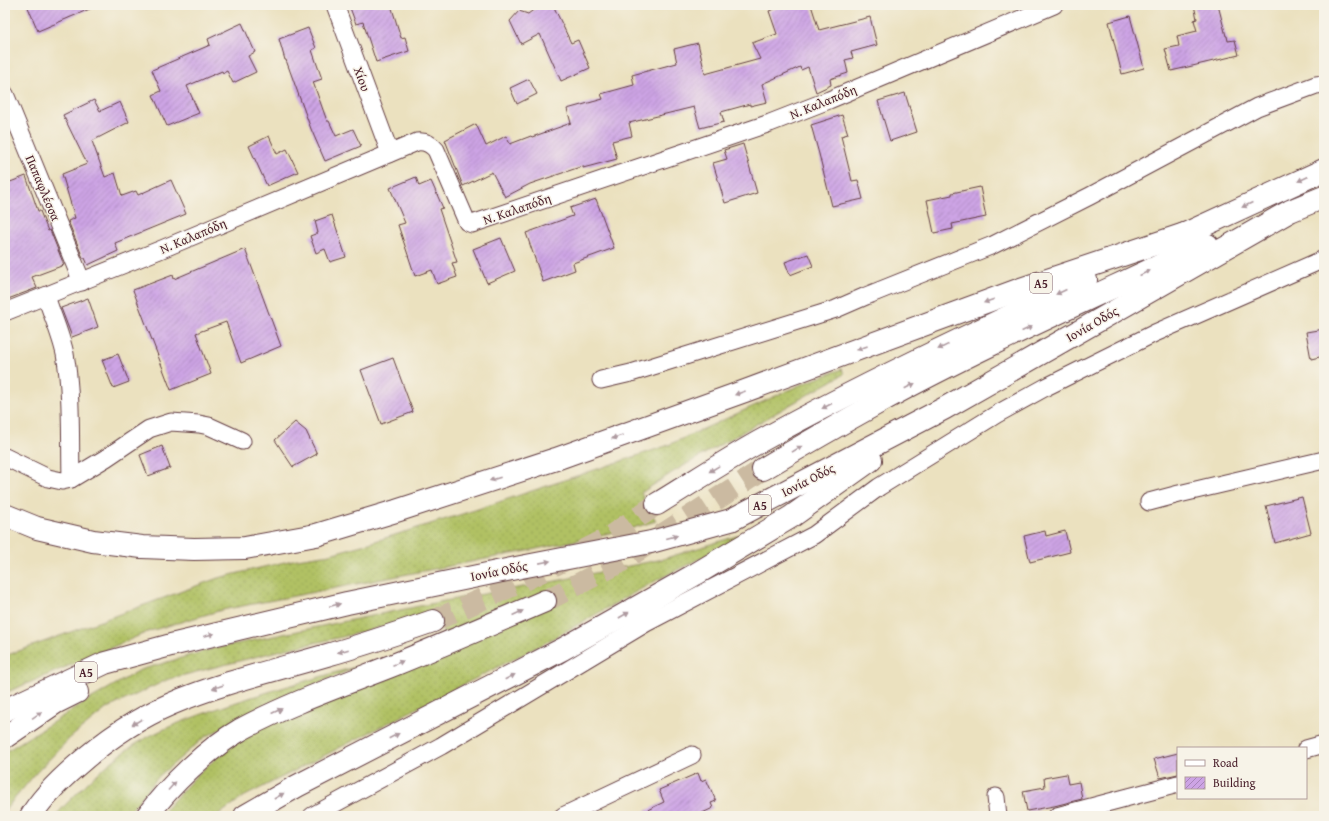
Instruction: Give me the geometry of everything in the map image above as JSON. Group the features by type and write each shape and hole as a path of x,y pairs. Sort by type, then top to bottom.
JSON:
{"highway":[{"name":"Α5","path":"5,515 37,528 86,539 142,547 194,549 245,548 316,535 396,511 556,459 738,394 1018,290 1185,234 1324,170"},
{"name":"Ιονία Οδός","path":"171,645 347,603 651,542 731,520 945,408 1290,211 1324,197"},
{"path":"763,469 877,403 976,353 1180,256 1290,211"},
{"path":"657,504 764,439 849,394 954,342 1185,234"},
{"path":"245,816 297,786 563,649 696,574 791,517 945,408"},
{"path":"147,816 181,777 212,749 239,731 279,710 459,639 545,601"},
{"path":"31,816 59,781 86,757 109,739 134,723 172,704 253,676 366,644 433,621"},
{"name":"Α5","path":"5,710 104,663 171,645"},
{"path":"5,737 55,703 171,645"}],"street":[{"name":"Χίου","path":"335,5 390,153"},
{"name":"Ν. Καλαπόδη","path":"5,312 82,282 416,142 425,142 436,150 467,222 472,224 770,123 829,100 1054,5"},
{"path":"601,380 631,373 836,309 993,245 1090,196 1257,107 1316,85 1324,84"},
{"name":"Παπαφλέσσα","path":"5,94 82,282"},
{"path":"312,816 440,746 646,623 814,535 879,487 996,414 1046,387 1156,333 1324,259"},
{"path":"46,296 62,344 66,362 71,480"},
{"path":"5,457 48,478 62,482 71,480 149,429 163,424 177,422 209,426 242,440"},
{"path":"1149,502 1324,460"},
{"path":"1307,749 1324,744"},
{"path":"564,816 692,755"},
{"path":"1057,816 1177,784"},
{"path":"996,798 998,816"}],"green space":[{"path":"842,369 844,374 673,472 641,493 656,521 633,528 527,551 222,610 150,631 5,693 5,656 218,578 297,559 330,554 369,543 475,510 666,446 802,384"},
{"path":"759,529 657,580 543,644 243,797 217,816 159,816 199,773 224,752 261,727 444,635 437,613 169,679 106,709 70,738 36,773 5,810 5,752 140,670 212,649 439,602 551,582 663,559"},
{"path":"359,666 266,706 205,737 159,776 126,816 55,816 75,795 108,765 131,747 153,734 236,702"}],"building":[{"path":"27,5 99,5 38,31"},
{"path":"349,5 391,5 401,38 405,37 409,51 376,62 363,22 356,24"},
{"path":"540,5 553,5 571,43 578,40 590,68 561,81 540,34 521,44 510,21 519,11 528,14"},
{"path":"784,5 811,5 819,30 870,17 877,45 851,52 853,58 845,60 848,73 830,79 831,85 816,92 808,67 801,70 800,67 762,84 767,102 750,106 750,104 721,112 724,122 700,128 694,107 629,123 632,136 612,141 617,159 583,168 583,166 530,184 505,197 492,172 463,186 445,140 476,124 486,146 506,136 510,144 571,123 567,109 603,99 601,94 634,85 632,75 677,63 674,49 698,43 705,74 760,59 752,43 777,34 769,11"},
{"path":"1194,5 1218,5 1228,41 1235,40 1239,55 1171,71 1165,49 1179,46 1177,36 1197,31 1194,20 1197,19"},
{"path":"1130,16 1144,68 1122,74 1109,22"},
{"path":"242,23 255,52 248,56 256,72 233,83 227,71 223,73 222,71 187,86 199,113 167,126 153,95 161,91 152,70 210,45 208,39"},
{"path":"308,28 316,48 312,50 322,79 313,82 327,121 329,121 336,136 353,129 361,146 325,161 311,129 285,60 279,39"},
{"path":"529,79 537,94 517,104 510,88"},
{"path":"905,93 917,132 890,141 878,101"},
{"path":"94,100 100,111 120,102 129,122 92,141 105,177 115,173 122,196 136,191 138,195 171,180 186,214 115,243 118,251 88,265 85,258 83,258 68,221 75,218 62,174 87,164 63,115"},
{"path":"842,115 848,134 841,136 852,181 858,180 863,199 832,206 811,125"},
{"path":"269,136 277,154 287,149 298,172 267,186 249,146"},
{"path":"743,144 757,193 725,203 713,163 727,159 724,150"},
{"path":"26,176 38,211 40,211 48,231 50,230 64,265 32,277 37,288 8,299 5,291 5,184"},
{"path":"416,177 419,186 431,181 443,208 439,209 457,262 452,263 457,277 437,284 432,270 415,276 398,225 405,223 390,188"},
{"path":"980,187 986,217 952,224 953,229 934,233 927,200"},
{"path":"596,199 614,248 573,263 575,270 543,282 526,233 573,216 570,208"},
{"path":"332,215 346,257 330,262 325,249 316,253 310,236 318,233 315,221"},
{"path":"501,238 515,271 487,283 473,249"},
{"path":"245,249 281,346 241,363 226,322 196,333 211,374 171,390 133,290 173,275 174,279"},
{"path":"808,254 813,266 790,275 785,262"},
{"path":"88,298 98,327 72,337 61,308"},
{"path":"1324,329 1324,356 1311,359 1306,332"},
{"path":"118,354 129,382 113,388 102,360"},
{"path":"393,358 413,412 381,424 361,370"},
{"path":"295,422 306,431 317,454 293,467 275,440"},
{"path":"162,446 170,468 148,476 140,455"},
{"path":"1302,497 1311,533 1275,543 1266,506"},
{"path":"1045,531 1046,536 1065,531 1070,552 1030,562 1024,536"},
{"path":"1177,753 1177,774 1160,778 1154,759"},
{"path":"698,773 701,781 706,779 716,801 711,803 713,808 696,816 635,816 664,802 659,790"},
{"path":"1066,774 1068,784 1079,782 1082,799 1027,811 1023,791 1045,787 1044,778"}],"tunnel":[{"path":"545,601 617,564 763,469"},
{"path":"433,621 514,585 605,540 657,504"}]}
